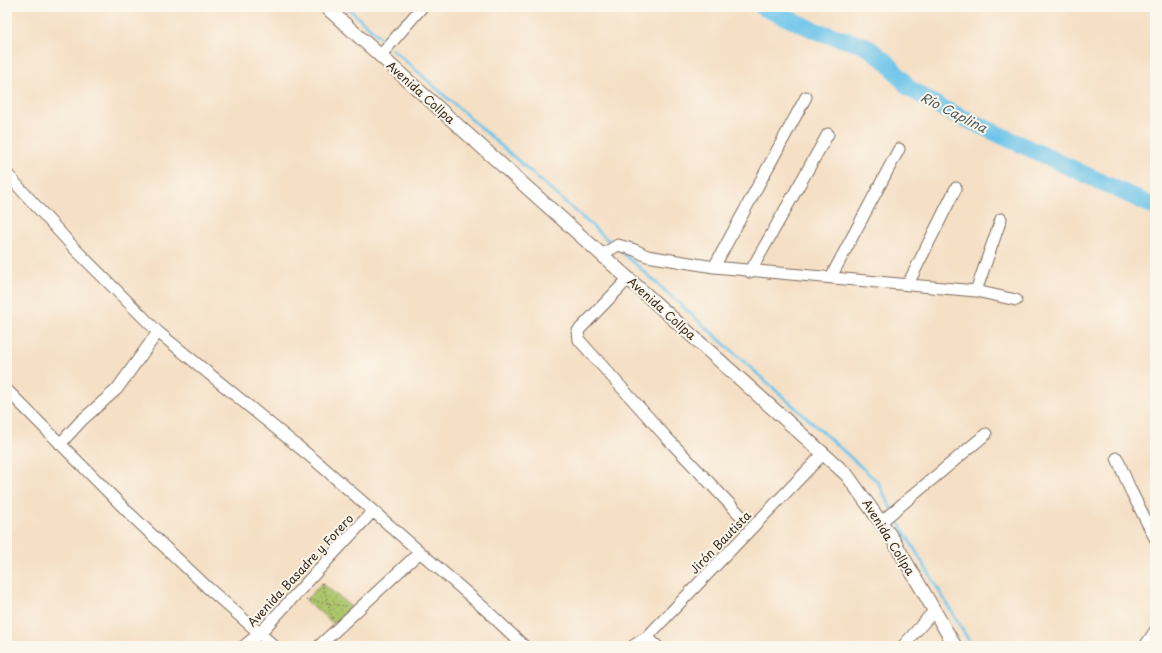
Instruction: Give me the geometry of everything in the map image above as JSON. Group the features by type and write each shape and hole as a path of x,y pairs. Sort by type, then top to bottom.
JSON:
{"main road":[{"name":"Avenida Collpa","path":"326,7 603,254 847,475 881,522 955,646"}],"street":[{"path":"380,56 422,7"},
{"path":"714,267 806,97"},
{"path":"750,272 828,134"},
{"path":"830,277 899,149"},
{"path":"7,174 75,248 158,332 317,462 524,646"},
{"path":"908,284 956,188"},
{"path":"976,291 1001,219"},
{"path":"603,254 618,245 635,250 647,256 750,272 830,277 976,291 1016,300"},
{"path":"629,278 578,331 578,340 661,431 744,518"},
{"path":"60,444 81,421 117,388 158,332"},
{"path":"7,390 129,513 274,646"},
{"path":"881,522 986,434"},
{"name":"Jirón Bautista","path":"633,646 647,637 824,453"},
{"path":"1117,458 1130,489 1148,521 1155,538"},
{"name":"Avenida Basadre y Forero","path":"244,646 260,633 373,511"},
{"path":"319,646 420,552"},
{"path":"903,646 934,612"},
{"path":"1145,646 1155,631"},
{"path":"647,637 657,646"}],"path":[{"path":"322,583 334,624"},
{"path":"306,600 351,607"}],"green space":[{"path":"322,583 351,607 334,624 306,600"}],"waterway":[{"path":"347,7 386,43"},
{"name":"Río Caplina","path":"762,7 819,32 866,46 888,63 909,88 940,107 1155,207"},
{"path":"392,49 609,241"},
{"path":"622,252 878,482 892,510"},
{"path":"896,518 972,646"}]}
